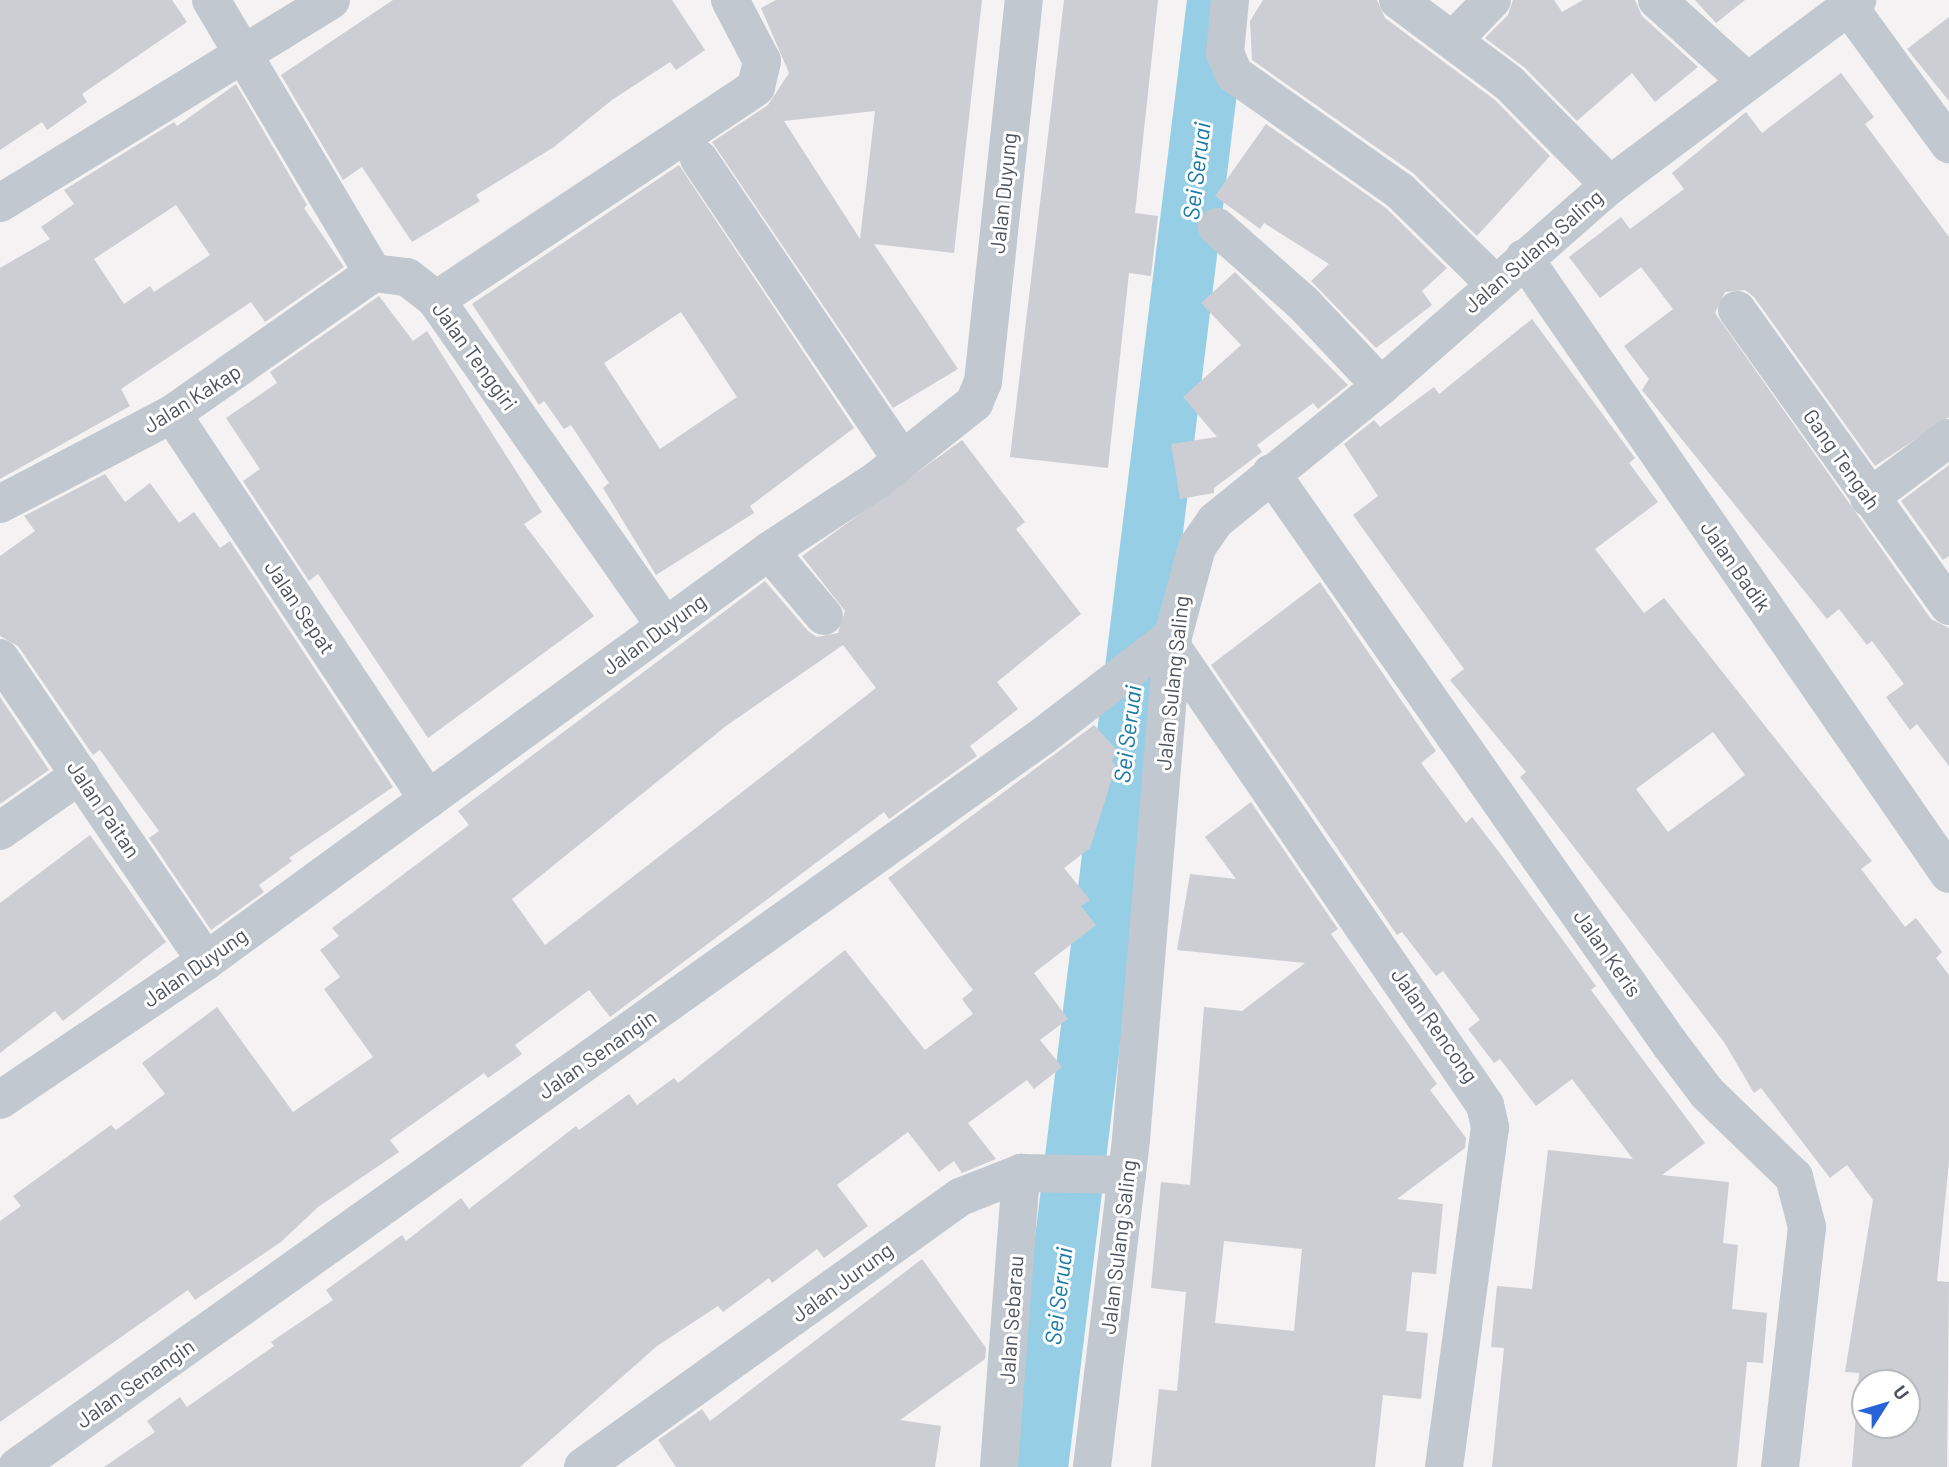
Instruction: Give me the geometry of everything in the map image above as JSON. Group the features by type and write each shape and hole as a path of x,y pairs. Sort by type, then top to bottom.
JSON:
{"street":[{"path":"211,0 244,51 373,273"},
{"path":"0,202 331,0"},
{"path":"436,300 756,87 762,61 730,0"},
{"name":"Jalan Duyung","path":"0,1101 206,961 769,551 902,460 974,404 983,382 1024,0"},
{"path":"1230,0 1225,53 1234,74 1400,191 1494,283"},
{"path":"1398,0 1455,38 1519,92 1610,186"},
{"path":"1455,38 1492,0"},
{"path":"1657,0 1748,82"},
{"path":"1853,3 1949,144"},
{"name":"Jalan Sulang Saling","path":"1091,1467 1116,1175 1168,643 1197,547 1215,521 1381,386 1494,283 1610,186 1853,3"},
{"path":"699,159 902,460"},
{"path":"1217,227 1303,303 1381,386"},
{"name":"Jalan Badik","path":"1524,258 1949,874"},
{"name":"Jalan Tenggiri","path":"373,273 407,277 436,300 665,626"},
{"name":"Jalan Kakap","path":"0,504 172,414 373,273"},
{"name":"Gang Tengah","path":"1737,310 1869,498 1949,606"},
{"name":"Jalan Sepat","path":"172,414 428,800"},
{"path":"1869,498 1949,438"},
{"name":"Jalan Keris","path":"1271,473 1670,1044 1707,1093 1794,1177 1807,1227 1780,1467"},
{"path":"769,551 824,616"},
{"name":"Jalan Senangin","path":"17,1467 1043,736 1111,682 1168,643"},
{"name":"Jalan Rencong","path":"1168,643 1485,1105 1489,1138 1444,1467"},
{"name":"Jalan Paitan","path":"0,658 206,961"},
{"path":"0,831 80,775"},
{"name":"Jalan Jurung","path":"583,1467 960,1197 1038,1172 1116,1175"},
{"name":"Jalan Sebarau","path":"999,1467 1038,1172"}],"building":[{"path":"0,0 172,0 187,22 82,94 87,102 47,130 42,122 0,150"},
{"path":"393,0 672,0 705,50 676,70 670,62 612,100 554,147 476,195 480,201 412,242 362,167 343,180 281,75"},
{"path":"776,0 982,0 954,253 874,244 958,369 893,408 712,142 768,105 789,73 761,8","holes":["875,111 860,239 784,121"]},
{"path":"1064,0 1158,0 1135,213 1158,216 1151,276 1129,273 1108,468 1010,457"},
{"path":"1263,0 1377,0 1385,18 1495,100 1550,156 1477,236 1413,173 1252,60 1250,21"},
{"path":"1513,0 1554,0 1562,12 1583,0 1635,0 1642,16 1698,67 1655,102 1632,73 1577,121 1525,68 1485,38 1508,15"},
{"path":"1695,0 1745,0 1716,23"},
{"path":"1949,17 1949,101 1907,49"},
{"path":"1841,73 1874,117 1865,124 1949,237 1949,417 1875,466 1754,297 1745,290 1725,292 1715,313 1931,619 1949,628 1949,766 1917,724 1910,730 1886,697 1904,684 1872,641 1867,645 1839,609 1827,619 1642,390 1649,379 1624,346 1673,309 1641,267 1600,298 1569,257 1621,217 1630,229 1684,189 1672,173 1746,112 1762,133"},
{"path":"236,84 307,205 304,208 344,267 265,322 251,302 121,389 130,406 0,479 0,268 50,239 41,227 74,204 64,190 174,122 177,126","holes":["176,205 210,255 154,292 150,286 124,304 94,259"]},
{"path":"1266,124 1386,208 1447,268 1422,291 1432,305 1376,348 1311,281 1329,264 1264,223 1260,229 1215,196"},
{"path":"679,165 854,428 750,506 754,513 656,575 603,488 609,483 571,425 564,429 544,401 539,405 472,304","holes":["681,312 737,397 660,449 604,363"]},
{"path":"1235,272 1348,385 1318,409 1313,403 1257,445 1262,452 1214,488 1214,493 1180,499 1171,444 1217,437 1183,397 1241,345 1201,303"},
{"path":"379,296 413,341 427,331 542,512 524,524 594,616 428,738 318,574 309,581 243,481 260,469 226,418 277,383 270,372"},
{"path":"1532,319 1635,458 1629,463 1658,502 1595,549 1644,613 1664,598 1872,861 1861,869 1905,927 1916,918 1942,952 1936,958 1949,975 1949,1161 1937,1281 1949,1282 1947,1467 1852,1467 1854,1439 1921,1439 1921,1369 1851,1369 1851,1372 1845,1372 1873,1200 1847,1165 1830,1178 1761,1088 1754,1093 1724,1042 1520,777 1526,772 1450,680 1464,669 1353,515 1378,496 1344,444 1374,420 1380,427 1434,387 1439,394","holes":["1713,732 1745,775 1668,832 1636,789"]},
{"path":"962,440 1025,522 1016,529 1081,614 997,682 1018,709 970,746 977,756 889,819 884,812 610,1017 589,990 515,1045 522,1054 488,1078 484,1073 390,1140 399,1152 318,1207 281,1242 195,1300 188,1290 0,1422 0,1221 21,1206 13,1196 111,1125 116,1130 165,1094 142,1063 217,1007 293,1112 373,1057 324,989 340,977 320,950 339,936 332,928 469,825 458,811 765,581 808,631 817,637 838,633 845,611 802,556","holes":["843,645 876,688 545,945 512,899 726,726"]},
{"path":"1949,465 1949,556 1943,560 1901,501"},
{"path":"105,474 125,502 150,483 179,523 194,512 220,548 230,541 393,787 289,858 292,861 259,885 264,892 211,930 149,838 159,831 100,750 93,755 18,646 0,636 0,556 35,531 24,516"},
{"path":"1320,582 1436,751 1421,763 1466,823 1472,817 1502,856 1596,986 1591,990 1705,1143 1662,1175 1729,1182 1723,1243 1738,1245 1732,1309 1767,1313 1763,1363 1747,1362 1737,1467 1492,1467 1504,1348 1491,1347 1497,1286 1532,1289 1548,1150 1633,1159 1572,1079 1536,1106 1500,1059 1494,1063 1468,1029 1480,1020 1443,971 1436,976 1402,932 1397,935 1211,665"},
{"path":"0,697 49,770 0,804"},
{"path":"1094,725 1117,750 1112,761 1116,766 1090,848 1064,868 1090,900 1081,906 1096,925 1034,973 1068,1019 1040,1040 1062,1067 1034,1089 1027,1080 968,1123 996,1159 962,1173 954,1161 939,1172 908,1132 837,1185 868,1226 824,1258 817,1249 772,1283 769,1278 723,1312 718,1306 657,1346 520,1467 104,1467 155,1432 147,1421 180,1397 187,1407 274,1346 271,1342 333,1300 326,1290 402,1235 406,1241 461,1198 469,1209 576,1126 579,1130 629,1094 637,1105 674,1078 678,1083 845,950 925,1050 973,1014 962,999 973,990 888,878"},
{"path":"1251,802 1338,929 1331,934 1437,1084 1430,1090 1466,1138 1465,1148 1397,1199 1443,1204 1436,1274 1412,1272 1406,1331 1428,1333 1421,1399 1383,1395 1375,1467 1151,1467 1159,1389 1177,1391 1186,1292 1151,1288 1161,1182 1190,1185 1204,1007 1242,1011 1305,963 1177,950 1190,874 1236,879 1205,837","holes":["1224,1241 1302,1249 1294,1331 1215,1323"]},
{"path":"90,835 166,942 63,1021 55,1011 0,1053 0,903"},
{"path":"922,1259 986,1348 985,1359 900,1420 941,1426 935,1467 676,1467 658,1440 702,1409 710,1421"}],"waterway":[{"name":"Sei Seruai","path":"1037,1467 1217,0"}]}
